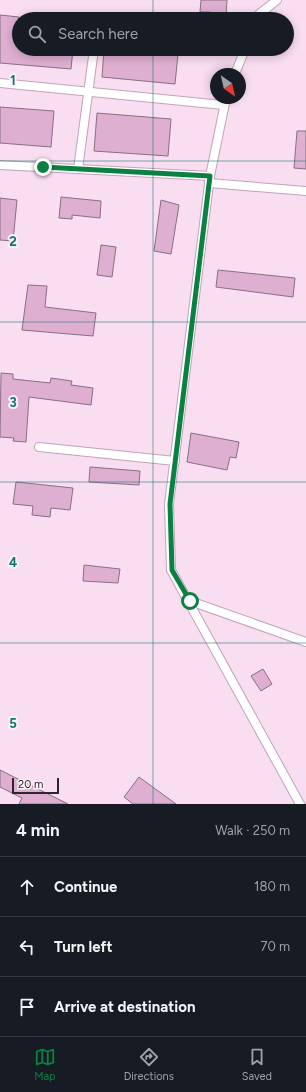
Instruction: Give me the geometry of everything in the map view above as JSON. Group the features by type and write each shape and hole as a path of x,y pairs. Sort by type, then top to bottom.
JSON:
{"lane":[{"path":"262,12 277,0"},
{"path":"78,169 93,56"},
{"path":"237,68 242,56"},
{"path":"0,83 210,100"},
{"path":"223,104 210,179 170,504 172,570 300,804"},
{"path":"0,165 210,179 306,191"},
{"path":"39,447 175,461"},
{"path":"190,601 306,642"}],"building":[{"path":"201,0 227,0 226,12 200,12"},
{"path":"0,15 12,16 12,56 72,56 71,69 0,63"},
{"path":"104,56 178,56 175,84 102,77"},
{"path":"0,107 54,111 51,147 0,143"},
{"path":"97,113 171,119 168,156 94,151"},
{"path":"297,131 306,131 306,169 294,168"},
{"path":"61,197 101,201 100,218 72,215 72,219 59,218"},
{"path":"0,198 17,200 13,241 0,240"},
{"path":"161,200 179,205 171,254 154,251"},
{"path":"101,245 116,247 112,277 97,275"},
{"path":"218,270 295,278 293,297 216,287"},
{"path":"28,285 47,286 45,307 96,313 93,336 22,330"},
{"path":"1,373 13,374 13,379 50,383 51,378 72,381 71,385 93,388 91,405 29,397 26,442 13,441 14,438 0,437"},
{"path":"191,433 239,442 236,458 230,457 227,470 187,462"},
{"path":"90,467 140,471 139,485 89,482"},
{"path":"16,482 73,488 70,510 51,508 50,517 32,515 33,506 13,504"},
{"path":"84,565 120,569 118,583 83,581"},
{"path":"263,669 272,684 261,691 251,676"},
{"path":"0,770 68,804 19,804 22,798 0,787"},
{"path":"139,777 176,804 133,804 124,797"}],"route":[{"path":"43,167 210,176 170,504 172,570 190,601"}]}
